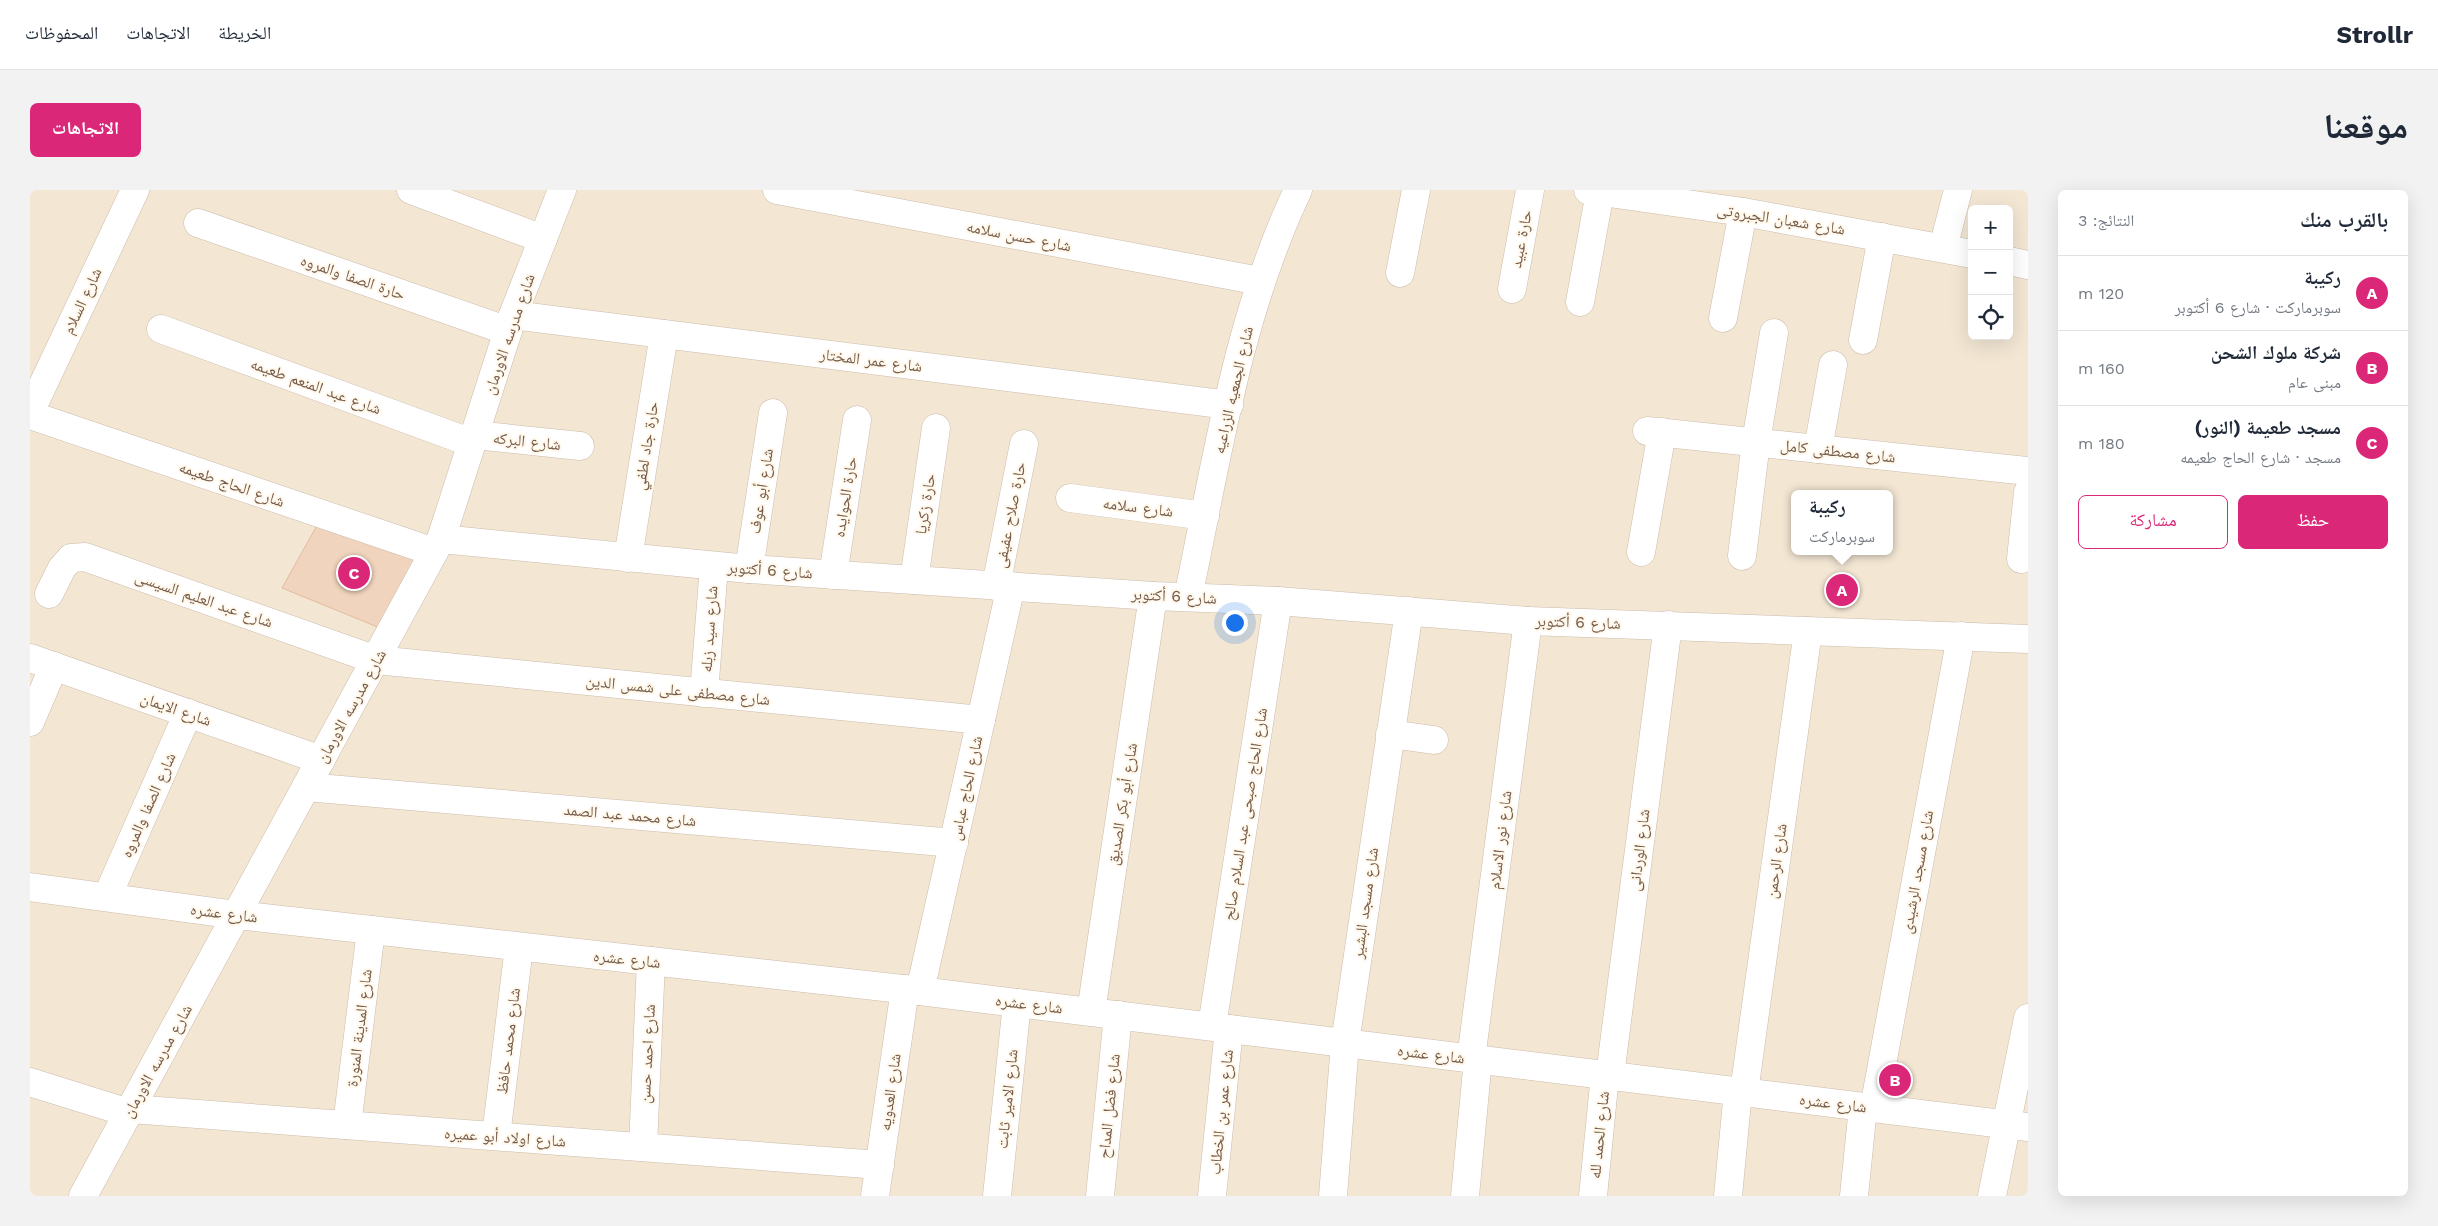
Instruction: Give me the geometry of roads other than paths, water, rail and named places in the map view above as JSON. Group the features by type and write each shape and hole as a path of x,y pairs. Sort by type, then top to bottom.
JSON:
{"street":[{"name":"شارع السلام","path":"30,414 134,190"},
{"path":"411,190 543,239"},
{"name":"شارع مدرسه الاورمان","path":"83,1196 438,546 511,323 562,190"},
{"name":"شارع حسن سلامه","path":"777,190 1260,281"},
{"name":"شارع الجمعيه الزراعيه","path":"1188,597 1248,322 1278,231 1298,190"},
{"path":"1400,273 1416,190"},
{"name":"حارة عبيد","path":"1512,289 1530,190"},
{"path":"1943,248 1958,190"},
{"path":"1580,302 1606,192"},
{"name":"شارع شعبان الجبروتى","path":"1606,192 1742,212 1968,253"},
{"path":"1723,318 1742,212"},
{"name":"حارة الصفا والمروه","path":"198,223 511,323"},
{"path":"1863,340 1882,237"},
{"path":"2013,262 2028,265"},
{"name":"شارع عمر المختار","path":"511,323 664,334 1229,405"},
{"name":"شارع عبد المنعم طعيمه","path":"161,329 473,439"},
{"path":"1742,556 1756,442 1774,333"},
{"name":"حارة جاد لطفي","path":"628,558 664,334"},
{"path":"1818,449 1833,365"},
{"name":"شارع أبو عوف","path":"749,569 773,413"},
{"name":"شارع الحاج طعيمه","path":"30,414 438,546"},
{"name":"حارة الحوايده","path":"833,575 857,420"},
{"name":"حارة زكريا","path":"914,580 936,428"},
{"name":"شارع مصطفى كامل","path":"1641,552 1655,432 2028,471"},
{"name":"شارع البركه","path":"473,439 580,446"},
{"name":"حارة صلاح عفيفى","path":"1003,586 1024,444"},
{"path":"2021,559 2028,492"},
{"name":"شارع سلامه","path":"1070,498 1205,516"},
{"name":"شارع 6 أكتوبر","path":"438,546 1153,596 1278,601 1528,621 2028,639"},
{"name":"شارع عبد العليم السيسى","path":"49,594 62,568 71,558 85,557 376,660"},
{"name":"شارع سيد زبله","path":"704,693 714,566"},
{"name":"شارع الحاج عباس","path":"913,990 954,843 981,720 1003,586"},
{"name":"شارع أبو بكر الصديق","path":"1091,1012 1153,596"},
{"name":"شارع الحاج صبحى عبد السلام صالح","path":"1221,1028 1278,601"},
{"name":"شارع مسجد البشير","path":"1333,1196 1345,1043 1409,611"},
{"name":"شارع نور الاسلام","path":"1465,1196 1475,1059 1528,621"},
{"name":"شارع الوردانى","path":"1607,1075 1668,625"},
{"name":"شارع الرحمن","path":"1728,1196 1741,1092 1808,631"},
{"name":"شارع مسجد الرشيدى","path":"1854,1196 1868,1107 1961,636"},
{"name":"شارع مصطفى على شمس الدين","path":"376,660 981,720"},
{"path":"30,722 42,662"},
{"name":"شارع الايمان","path":"42,662 321,760"},
{"name":"شارع الصفا والمروه","path":"107,897 188,713"},
{"path":"1390,734 1434,740"},
{"name":"شارع محمد عبد الصمد","path":"306,787 954,843"},
{"name":"شارع عشره","path":"30,887 237,915 913,990 2017,1126"},
{"name":"شارع المدينة المنورة","path":"347,1125 371,930"},
{"name":"شارع محمد حافظ","path":"496,1136 520,947"},
{"name":"شارع احمد حسن","path":"643,1147 651,961"},
{"name":"شارع العدويه","path":"875,1196 913,990"},
{"name":"شارع الامير ثابت","path":"997,1196 1017,1003"},
{"name":"شارع فضل المداح","path":"1100,1196 1118,1015"},
{"path":"1992,1196 2017,1126 2028,1018"},
{"name":"شارع عمر بن الخطاب","path":"1212,1196 1221,1028"},
{"name":"شارع الحمد لله","path":"1593,1196 1607,1075"},
{"name":"شارع اولاد أبو عميره","path":"30,1082 130,1111 347,1125 880,1165"}],"place":[{"name":"مسجد طعيمة (النور)","path":"354,573"},
{"name":"ركيبة","path":"1842,590"},
{"name":"شركة ملوك الشحن","path":"1895,1080"}]}
